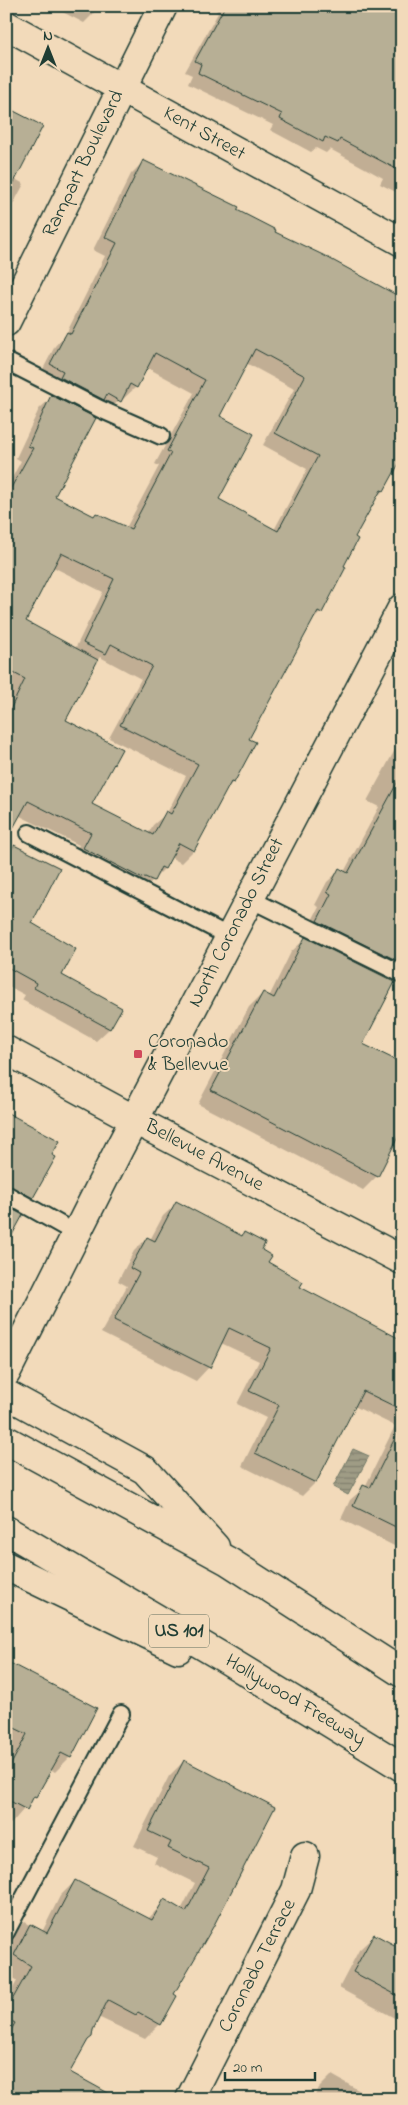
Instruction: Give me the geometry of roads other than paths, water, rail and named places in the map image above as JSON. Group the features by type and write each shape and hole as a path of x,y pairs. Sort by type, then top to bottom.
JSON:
{"main road":[{"name":"Rampart Boulevard","path":"6,322 163,6"},
{"name":"Kent Street","path":"6,26 402,242"},
{"name":"North Coronado Street","path":"6,1373 135,1120 402,608"},
{"name":"Bellevue Avenue","path":"6,1050 402,1260"},
{"path":"6,1394 79,1436 144,1470 228,1561"},
{"path":"6,1440 228,1561 402,1673"},
{"name":"Hollywood Freeway","path":"17,1535 329,1721 402,1767"},
{"path":"10,1568 329,1721"},
{"name":"Coronado Terrace","path":"190,2099 296,1890 305,1856"}],"lane":[{"path":"6,361 161,436"},
{"path":"29,833 230,937"},
{"path":"250,898 402,974"},
{"path":"6,1194 77,1234"},
{"path":"6,1932 121,1714"}],"place":[{"name":"Coronado & Bellevue","path":"138,1054"}]}
